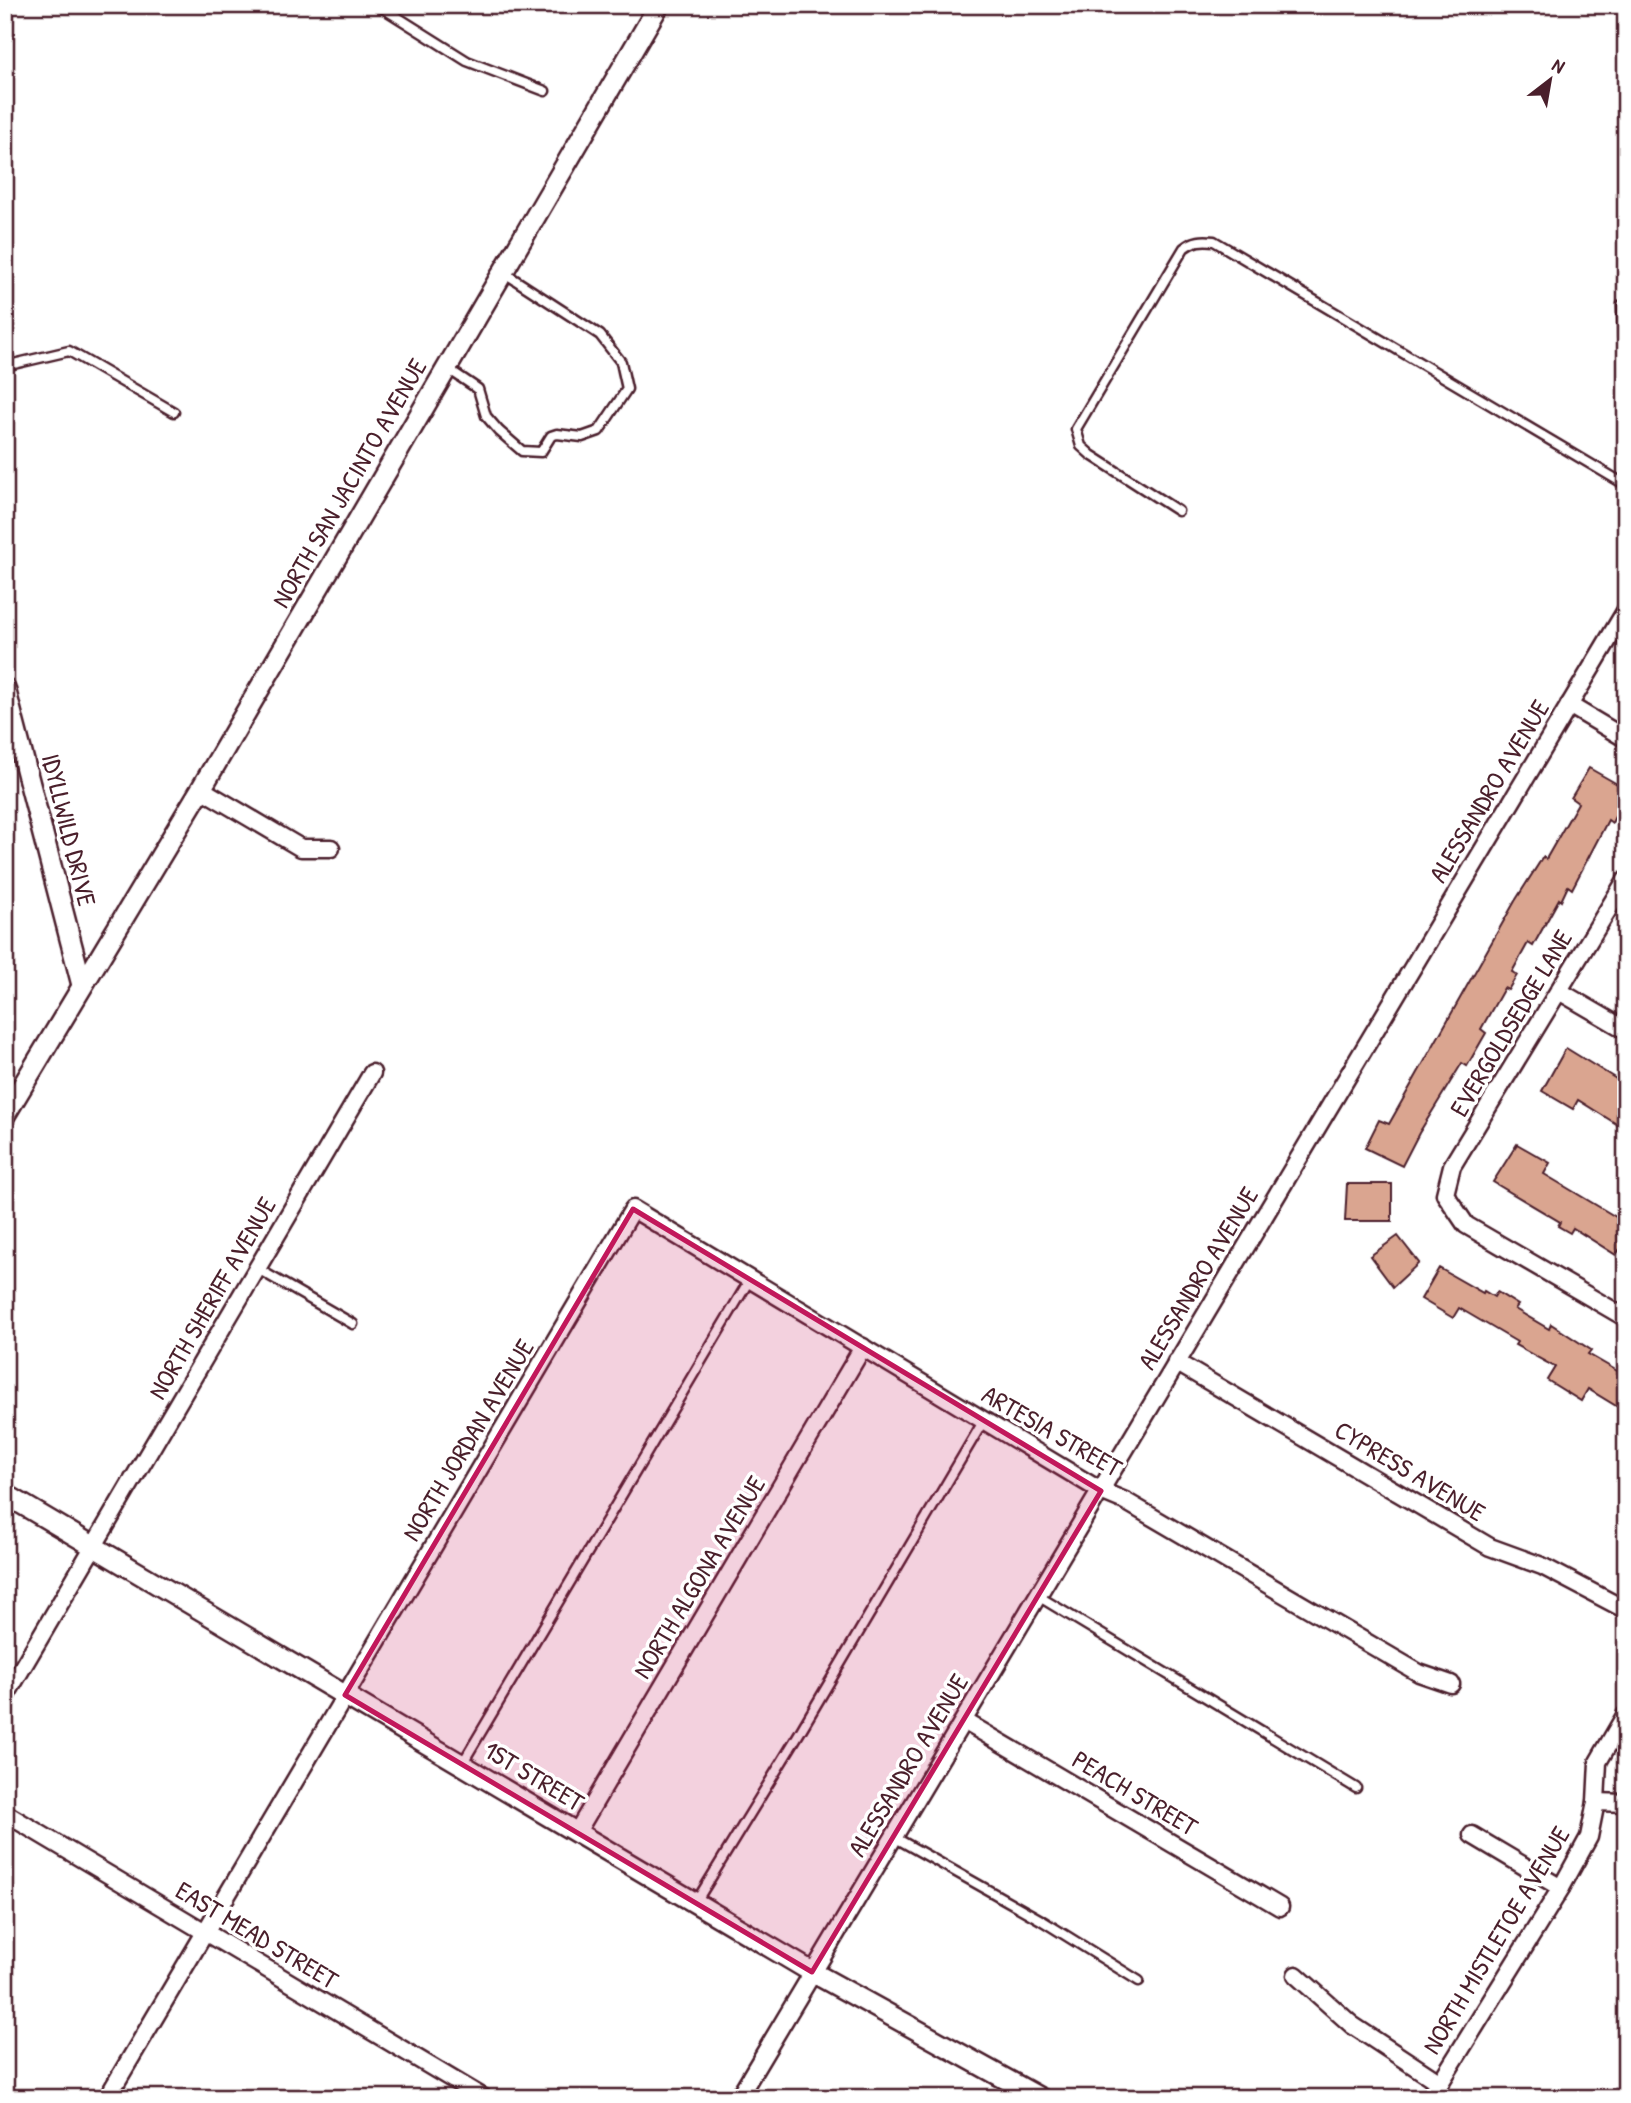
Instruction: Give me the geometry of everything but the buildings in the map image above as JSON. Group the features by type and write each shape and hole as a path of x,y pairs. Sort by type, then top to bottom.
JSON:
{"street":[{"name":"NORTH SAN JACINTO AVENUE","path":"5,1115 201,789 659,5"},
{"name":"ALESSANDRO AVENUE","path":"738,2098 1626,610"},
{"name":"IDYLLWILD DRIVE","path":"5,688 82,985"},
{"path":"1569,705 1626,739"},
{"path":"201,789 301,848 331,848"},
{"name":"EVERGOLDSEDGE LANE","path":"1626,880 1452,1166 1445,1194 1466,1225 1626,1318"},
{"path":"1559,991 1626,1030"},
{"name":"NORTH SHERIFF AVENUE","path":"5,1697 372,1073"},
{"name":"ARTESIA STREET","path":"633,1209 1101,1491 1125,1500 1419,1673 1451,1684"},
{"name":"NORTH JORDAN AVENUE","path":"107,2098 633,1209"},
{"name":"NORTH ALGONA AVENUE","path":"577,1832 863,1347"},
{"name":"CYPRESS AVENUE","path":"1176,1362 1490,1547 1542,1566 1626,1611"},
{"name":"1ST STREET","path":"5,1494 812,1972 1040,2098"},
{"name":"NORTH MISTLETOE AVENUE","path":"1426,2098 1440,2083 1561,1888 1589,1837 1598,1762 1626,1714"},
{"name":"PEACH STREET","path":"964,1721 1280,1907"},
{"path":"1595,1802 1626,1803"},
{"name":"EAST MEAD STREET","path":"5,1813 484,2098"},
{"path":"1472,1835 1561,1888"},
{"path":"1296,1975 1352,2025 1440,2083"}],"lane":[{"path":"378,5 467,61 545,91"},
{"path":"1178,511 1091,455 1081,446 1076,429 1184,248 1191,242 1200,240 1214,241 1626,485"},
{"path":"447,368 478,389 486,416 499,432 522,450 541,452 551,436 557,434 582,437 599,431 627,389 621,362 600,335 503,272"},
{"path":"1622,305 1623,337 1626,342"},
{"path":"5,366 69,351 174,412"},
{"path":"258,1269 353,1324"},
{"path":"462,1764 750,1279"},
{"path":"696,1902 984,1420"},
{"path":"1038,1596 1356,1788"},
{"path":"894,1837 1041,1920 1139,1981"}],"highlighted area":[{"path":"633,1209 1101,1491 812,1972 345,1695"}]}
